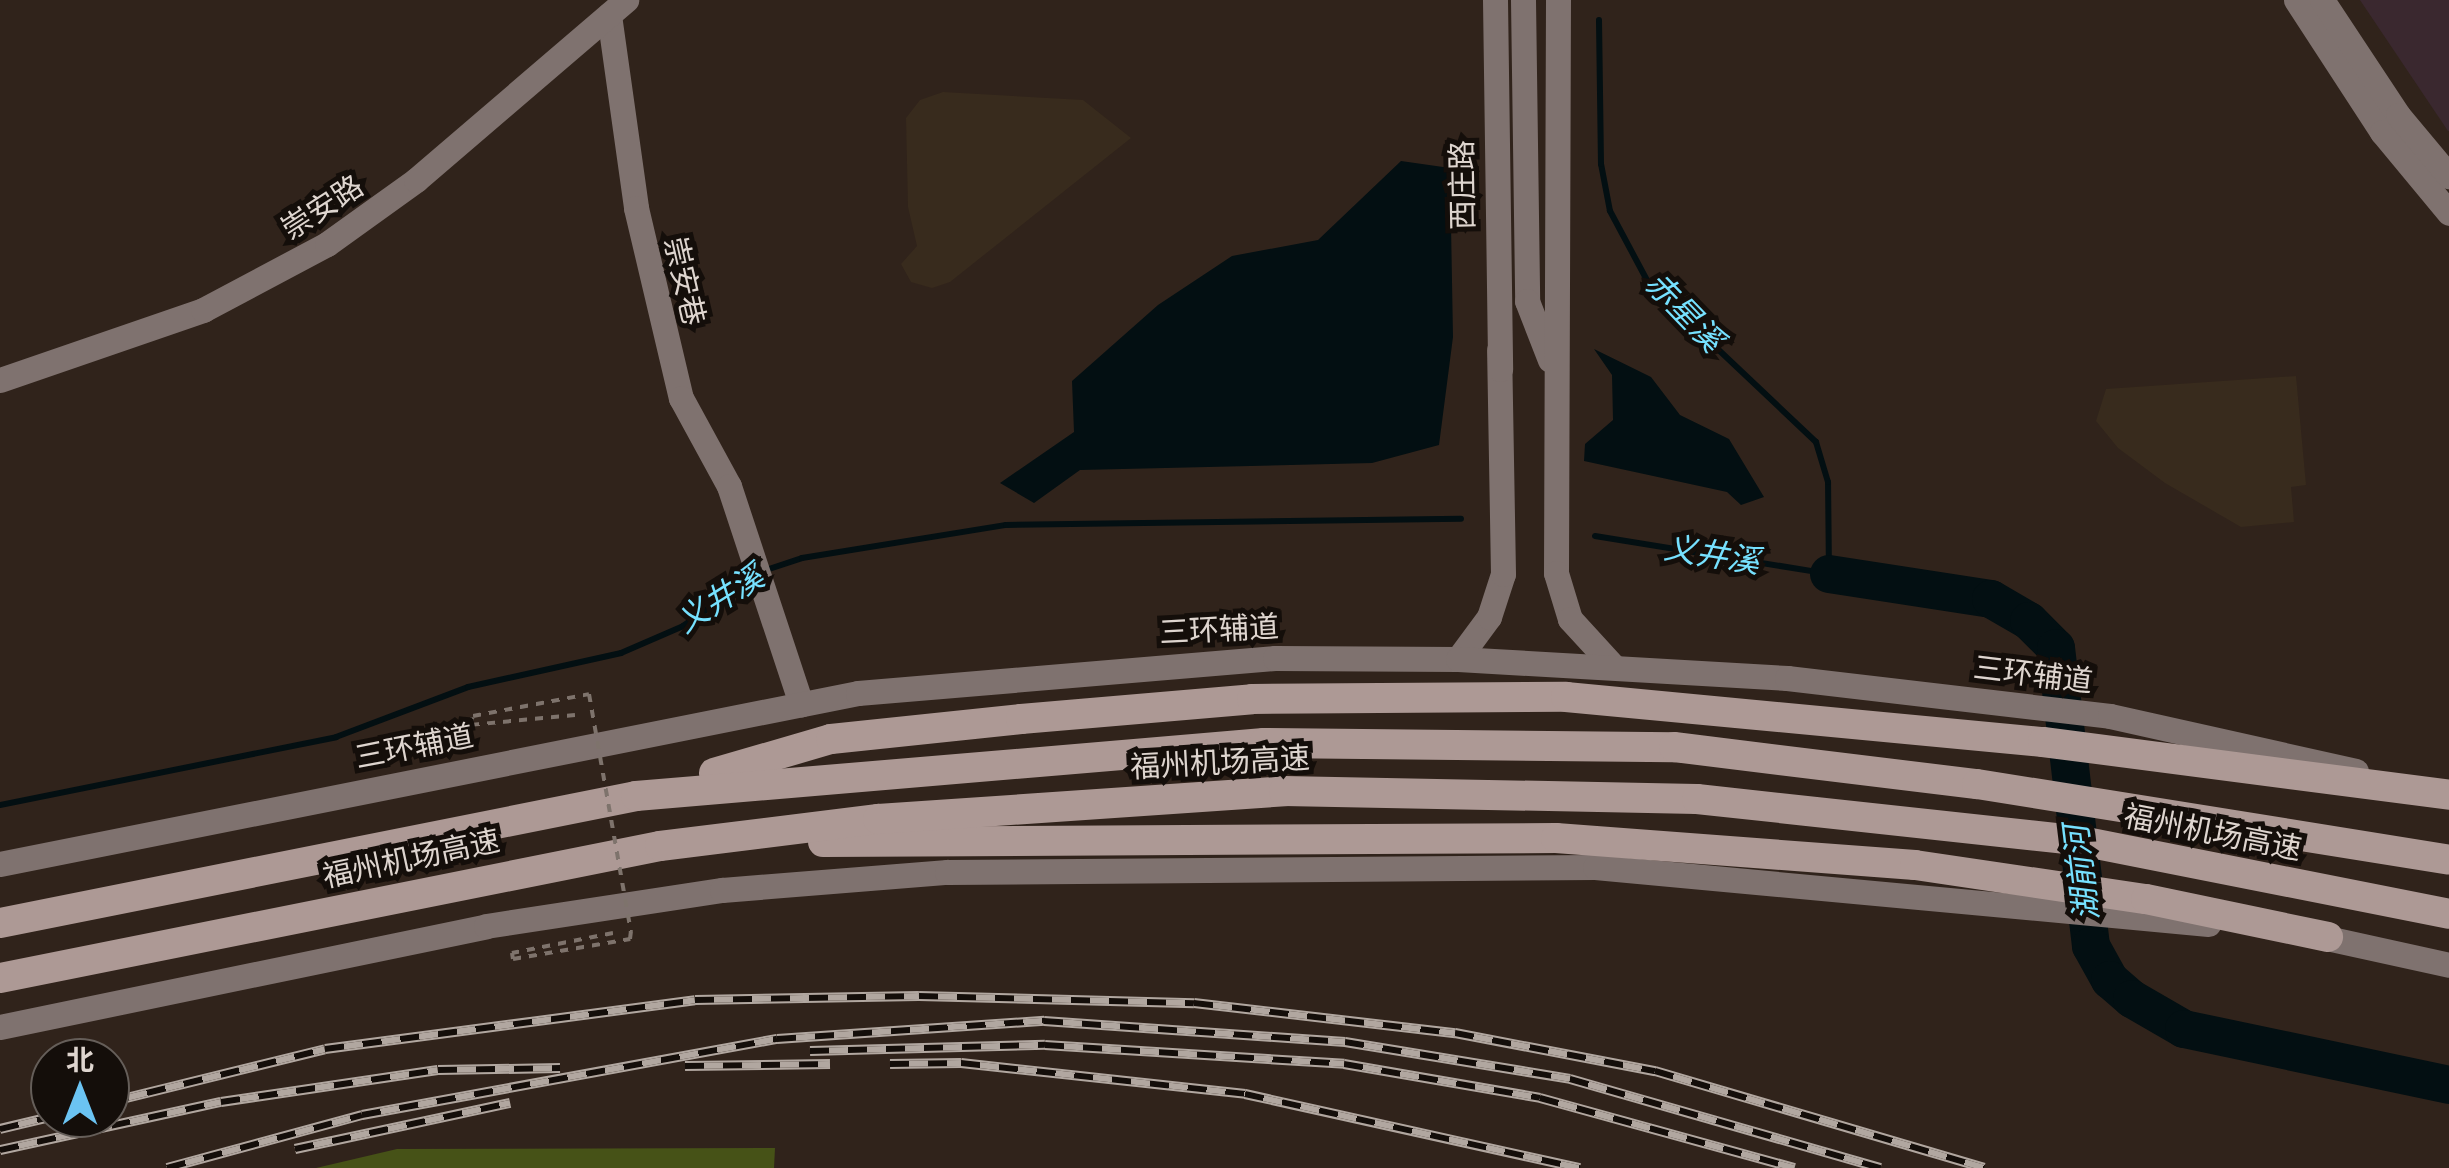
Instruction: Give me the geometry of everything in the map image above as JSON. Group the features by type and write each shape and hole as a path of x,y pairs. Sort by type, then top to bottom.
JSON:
{"highway":[{"path":"636,796 832,738 1252,699 1566,697 2043,742 2130,757 2449,793"},
{"name":"福州机场高速","path":"0,923 636,796 1264,743 1674,747 1977,784 2449,860"},
{"name":"福州机场高速","path":"0,978 660,846 878,819 1284,790 1697,799 2076,840 2449,914"},
{"path":"660,846 1556,838 1915,865 2056,896 2328,937"}],"main road":[{"name":"西庄路","path":"1458,659 1498,600 1503,544 1495,0"},
{"path":"1523,0 1527,301 1556,376"},
{"path":"1558,0 1558,588 1570,619 1614,667"},
{"path":"2296,0 2382,132 2449,213"},
{"path":"2322,0 2398,115 2449,176"},
{"name":"崇安路","path":"0,380 176,320 295,263 384,206 618,8"},
{"name":"崇安巷","path":"618,8 636,208 681,398 724,474 801,704"},
{"name":"三环辅道","path":"0,864 801,704 1176,663 1458,659 1787,678 2110,716 2449,793"},
{"path":"0,1026 486,926 722,890 870,876 1288,865 1595,867 2056,896"},
{"path":"2328,937 2449,965"}],"path":[{"path":"575,715 470,725 473,716 589,694 630,940 513,960 512,953 613,933"}],"shaded area":[{"path":"2360,0 2449,0 2449,131 2448,131"},
{"path":"943,92 1083,100 1131,138 950,282 932,288 911,282 901,264 917,246 908,207 906,118 920,100"},
{"path":"1401,161 1450,168 1453,337 1439,445 1372,463 1080,470 1034,503 1000,483 1074,432 1072,381 1158,305 1232,256 1318,240"},
{"path":"1594,349 1651,377 1680,415 1729,439 1764,497 1741,505 1727,492 1584,461 1585,444 1613,420 1612,375"},
{"path":"2296,376 2306,485 2291,487 2294,522 2241,527 2165,483 2118,448 2096,421 2106,389"}],"green space":[{"path":"775,1148 774,1168 316,1168 397,1149"}],"waterway":[{"name":"赤星溪","path":"1595,536 1829,574 1828,482 1816,442 1649,284 1610,211 1601,164 1599,20"},
{"name":"义井溪","path":"763,571 802,558 1006,525 1461,519"},
{"name":"湖前河","path":"1829,574 1991,599 2029,621 2056,648 2091,946 2110,980 2132,999 2184,1029 2449,1085"},
{"name":"义井溪","path":"0,805 336,737 468,687 621,653 683,626 753,577"}],"railway":[{"path":"130,1097 325,1049 695,1000 919,996 1194,1003 1455,1033 1655,1071 1984,1168"},
{"path":"167,1168 362,1115 777,1039 1044,1021 1345,1042 1570,1079 1880,1168"},
{"path":"810,1051 1045,1045 1344,1064 1540,1098 1795,1168"},
{"path":"890,1064 961,1063 1245,1094 1580,1168"},
{"path":"685,1066 830,1064"},
{"path":"0,1150 221,1102 438,1070 560,1068"},
{"path":"295,1149 510,1103"},
{"path":"0,1129 30,1122"}]}
